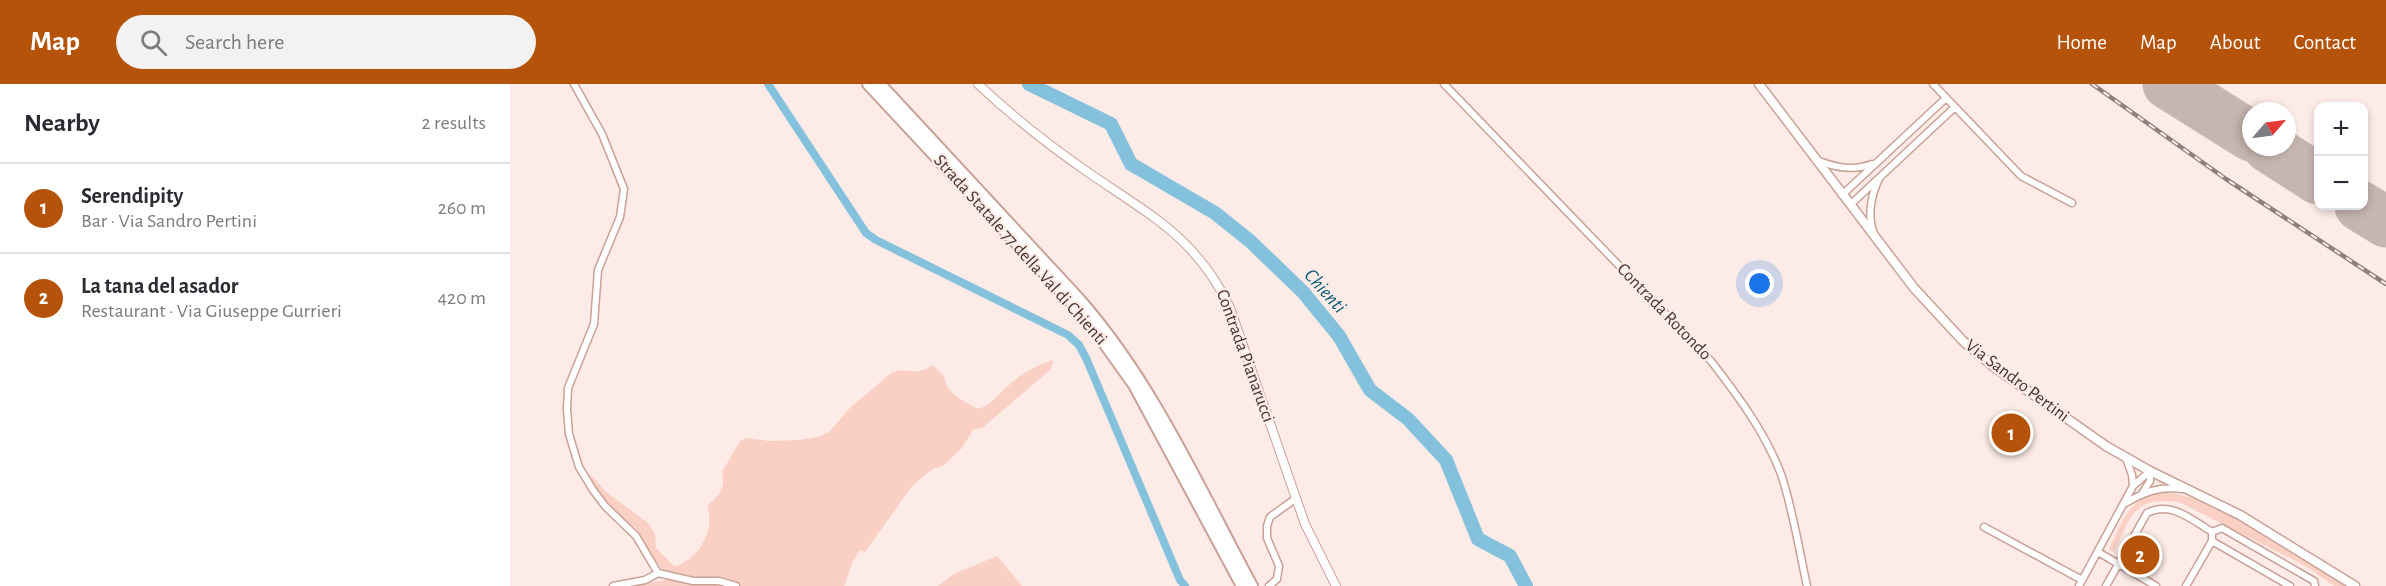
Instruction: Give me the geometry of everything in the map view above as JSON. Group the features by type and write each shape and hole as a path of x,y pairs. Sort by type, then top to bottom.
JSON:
{"highway":[{"name":"Strada Statale 77 della Val di Chienti","path":"868,84 1074,305 1099,336 1139,395 1242,586"},
{"name":"Strada Statale 77 della Val di Chienti","path":"880,84 1079,298 1129,361 1252,586"}],"main road":[{"name":"Via Sandro Pertini","path":"1759,84 1879,243 1928,304 1963,341 2002,373 2125,457 2273,534 2355,586"}],"street":[{"path":"574,84 602,134 624,189 620,217 598,270 592,331 568,388 569,434 579,467 593,490 605,506 636,536 658,573"},
{"name":"Contrada Pianarucci","path":"978,84 1030,131 1162,223 1180,238 1204,264 1230,308 1295,499 1336,586"},
{"name":"Contrada Rotondo","path":"1444,84 1711,361 1740,397 1758,426 1780,474 1788,498 1807,586"},
{"path":"1933,84 2021,176 2072,203"},
{"path":"1842,195 1946,98"},
{"path":"1850,205 1881,173 1955,107"},
{"path":"1906,135 1914,144"},
{"path":"1815,159 1833,167 1853,169 1876,162"},
{"path":"1879,243 1872,228 1870,208 1874,189 1881,173"},
{"path":"2125,457 2132,474 2133,486"},
{"path":"1984,527 2081,583 2133,486 2150,471"},
{"path":"2143,492 2150,481 2150,471"},
{"path":"2124,504 2143,492 2165,487 2188,489"},
{"path":"1269,586 1277,579 1279,566 1267,538 1267,526 1270,517 1295,499"},
{"path":"2106,586 2146,513 2158,507 2176,510 2212,532"},
{"path":"2212,532 2222,528 2314,581 2315,586"},
{"path":"2186,586 2212,541 2212,532"},
{"path":"2212,541 2290,586"},
{"path":"2098,552 2156,586"},
{"path":"613,586 645,580 658,573 693,581 719,581 736,586"}],"shaded area":[{"path":"1054,360 1050,370 982,428 973,430 962,448 944,465 931,470 912,486 865,552 860,550 853,561 844,586 633,586 671,579 653,558 635,527 624,523 595,491 590,474 607,493 648,523 655,534 656,548 674,566 691,558 703,543 709,525 707,506 720,491 723,483 722,472 740,441 746,438 769,441 818,437 829,432 850,408 891,373 897,371 921,371 933,365 944,376 952,392 978,409 991,402 1024,374 1041,364"},
{"path":"2160,492 2184,496 2233,515 2281,542 2348,586 2334,586 2307,567 2179,502 2152,502 2143,506 2130,519 2114,553 2109,549 2122,521 2133,506 2149,495"},
{"path":"997,556 1022,586 938,586 954,574"}],"waterway":[{"path":"768,84 866,233 1068,335 1079,345 1180,580 1185,586"},
{"name":"Chienti","path":"1029,84 1111,124 1131,164 1215,213 1250,241 1303,292 1339,336 1370,390 1408,419 1446,460 1478,539 1510,556 1526,586"}],"runway":[{"path":"2168,84 2242,130"},
{"path":"2282,156 2314,176"},
{"path":"2366,210 2386,222"}],"railway":[{"path":"2092,84 2226,179 2386,284"}],"place":[{"name":"Serendipity","path":"2011,433"},
{"name":"La tana del asador","path":"2140,555"}]}
